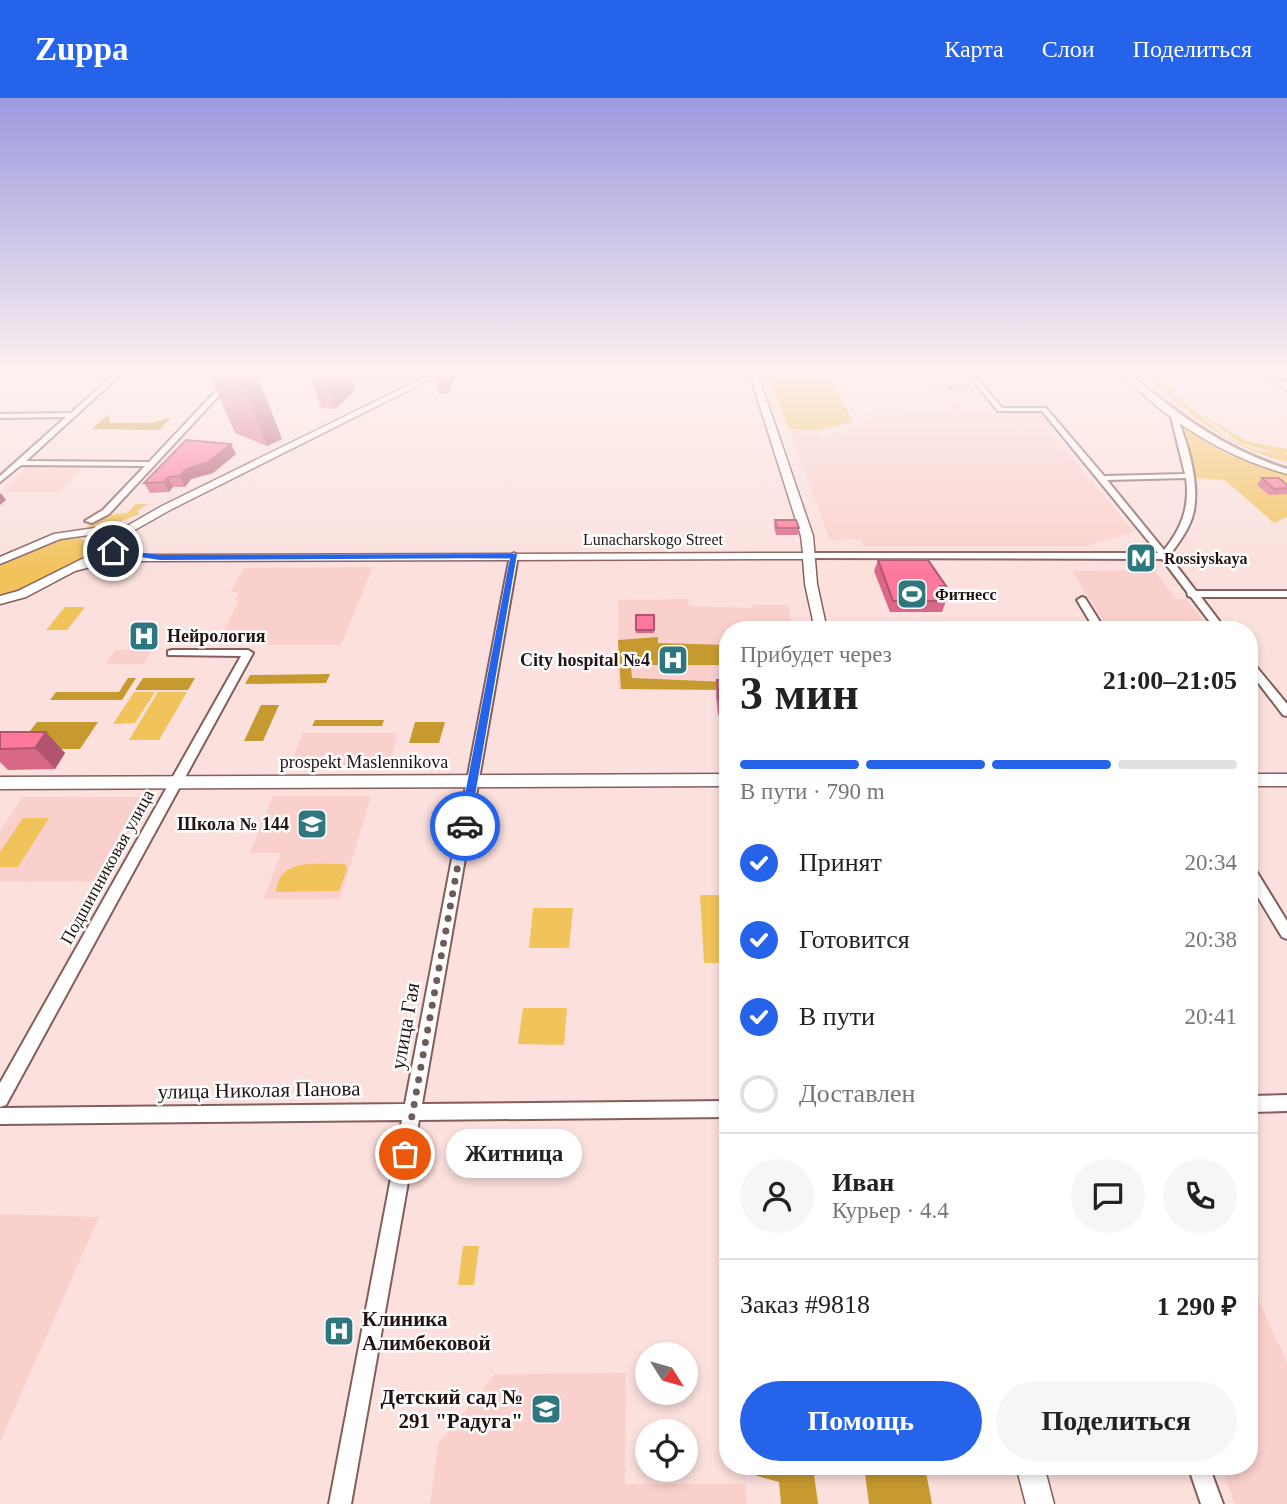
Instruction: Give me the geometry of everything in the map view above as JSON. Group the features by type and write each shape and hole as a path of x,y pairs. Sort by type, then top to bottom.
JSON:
{"main road":[{"path":"0,600 22,594 75,568 127,529 302,441"},
{"path":"776,441 807,536 811,584 819,621"},
{"path":"1210,441 1218,446 1287,471"},
{"path":"1224,441 1250,453 1287,464"},
{"path":"0,561 58,536 120,528 166,508"},
{"path":"83,534 97,536 120,554 160,558"},
{"path":"0,552 25,549"},
{"name":"Lunacharskogo Street","path":"75,568 102,561 143,558 809,556"},
{"name":"prospekt Maslennikova","path":"0,783 719,780"},
{"path":"1258,780 1287,780"},
{"path":"1032,1475 1040,1504"}],"street":[{"path":"0,480 45,441"},
{"path":"89,521 106,512 173,441"},
{"path":"1071,441 1148,534 1214,621"},
{"path":"1164,556 1181,536 1192,514 1188,476 1179,441"},
{"path":"19,463 151,464"},
{"path":"1102,478 1188,476"},
{"name":"улица Гая","path":"340,1504 514,556"},
{"name":"Lunacharskogo Street","path":"809,556 1164,556"},
{"path":"1191,594 1287,594"},
{"path":"1082,600 1095,621"},
{"name":"Подшипниковая улица","path":"0,1099 248,653 172,653"},
{"path":"1258,676 1287,712"},
{"path":"1258,886 1287,933"},
{"path":"1258,1104 1287,1103"},
{"name":"улица Николая Панова","path":"0,1116 719,1109"},
{"path":"1201,1475 1212,1504"}],"shaded area":[{"path":"793,441 1057,441 1134,532 1086,546 863,546 861,539 830,540"},
{"path":"1185,441 1204,441 1226,454 1287,474 1287,517 1274,523 1225,480 1193,478"},
{"path":"1232,441 1271,453 1279,453 1237,441 1287,449 1287,453 1281,453 1287,454 1287,462 1265,455"},
{"path":"27,466 85,466 59,492 0,492"},
{"path":"136,504 148,504 137,511 140,514 108,526 86,527 107,515 127,513"},
{"path":"80,538 91,546 77,561 36,583 0,596 0,566 59,540"},
{"path":"373,567 341,645 217,645 239,600 235,600 239,592 230,592 244,568"},
{"path":"1154,570 1176,599 1186,599 1204,621 1103,621 1072,571"},
{"name":"City hospital №4","path":"688,599 689,606 752,608 753,605 788,605 791,621 719,621 719,690 618,689 618,600"},
{"path":"65,607 85,607 67,630 46,630"},
{"path":"658,637 658,643 719,645 719,665 631,667 632,678 719,682 719,690 621,689 618,640"},
{"path":"115,650 152,650 143,664 105,664"},
{"path":"330,674 326,683 245,684 250,675"},
{"path":"128,678 136,678 122,700 50,700 56,692 119,692"},
{"path":"143,678 195,678 188,690 135,690"},
{"path":"134,692 155,692 135,723 113,724"},
{"path":"158,692 187,692 159,740 129,740"},
{"path":"261,705 279,705 263,741 244,741"},
{"path":"315,720 384,720 382,726 312,726"},
{"path":"37,722 98,722 80,749 16,749"},
{"path":"415,722 445,722 439,743 409,743"},
{"path":"303,733 398,733 389,765 290,765"},
{"name":"Школа № 144","path":"273,796 371,796 340,899 263,899 281,853 250,853"},
{"path":"23,797 149,797 102,881 0,882 0,831"},
{"path":"23,818 49,818 18,867 0,867 0,852"},
{"path":"312,864 345,864 347,869 339,891 276,892 284,873 292,868"},
{"path":"700,895 719,895 719,963 704,963"},
{"path":"533,908 573,908 569,948 529,948"},
{"path":"523,1008 567,1008 564,1045 518,1044"},
{"path":"0,1214 99,1217 0,1442"},
{"path":"463,1246 479,1246 474,1285 458,1285"},
{"path":"1258,1299 1287,1363 1287,1504 1235,1504 1224,1475 1258,1475"},
{"name":"Детский сад № 291 \"Радуга\"","path":"626,1373 625,1484 745,1484 747,1504 430,1504 438,1444 495,1374"},
{"path":"754,1475 814,1475 818,1504 781,1504 779,1482"},
{"path":"865,1475 927,1475 932,1504 869,1504"}],"building":[{"path":"185,441 231,444 208,462 186,469 180,476 168,477 164,482 144,483"},
{"path":"1262,478 1279,478 1287,488 1274,489"},
{"path":"775,520 796,520 799,528 777,528"},
{"name":"Фитнесс","path":"878,560 928,560 946,586 940,586 946,601 893,601"},
{"path":"636,615 654,615 654,630 636,630"},
{"path":"0,732 46,732 35,748 0,749"}],"tram line":[{"path":"1223,441 1287,468"}],"way so far":[{"path":"405,1154 465,826"}],"place":[{"name":"Rossiyskaya","path":"1141,558"},
{"name":"Фитнесс","path":"912,594"},
{"name":"Нейрология","path":"144,636"},
{"name":"City hospital №4","path":"673,660"},
{"name":"Школа № 144","path":"312,824"},
{"name":"Житница","path":"405,1154"},
{"name":"Клиника Алимбековой","path":"339,1331"},
{"name":"Детский сад № 291 \"Радуга\"","path":"546,1409"}],"route":[{"path":"113,551 125,555 160,558 514,556 465,826"}]}
